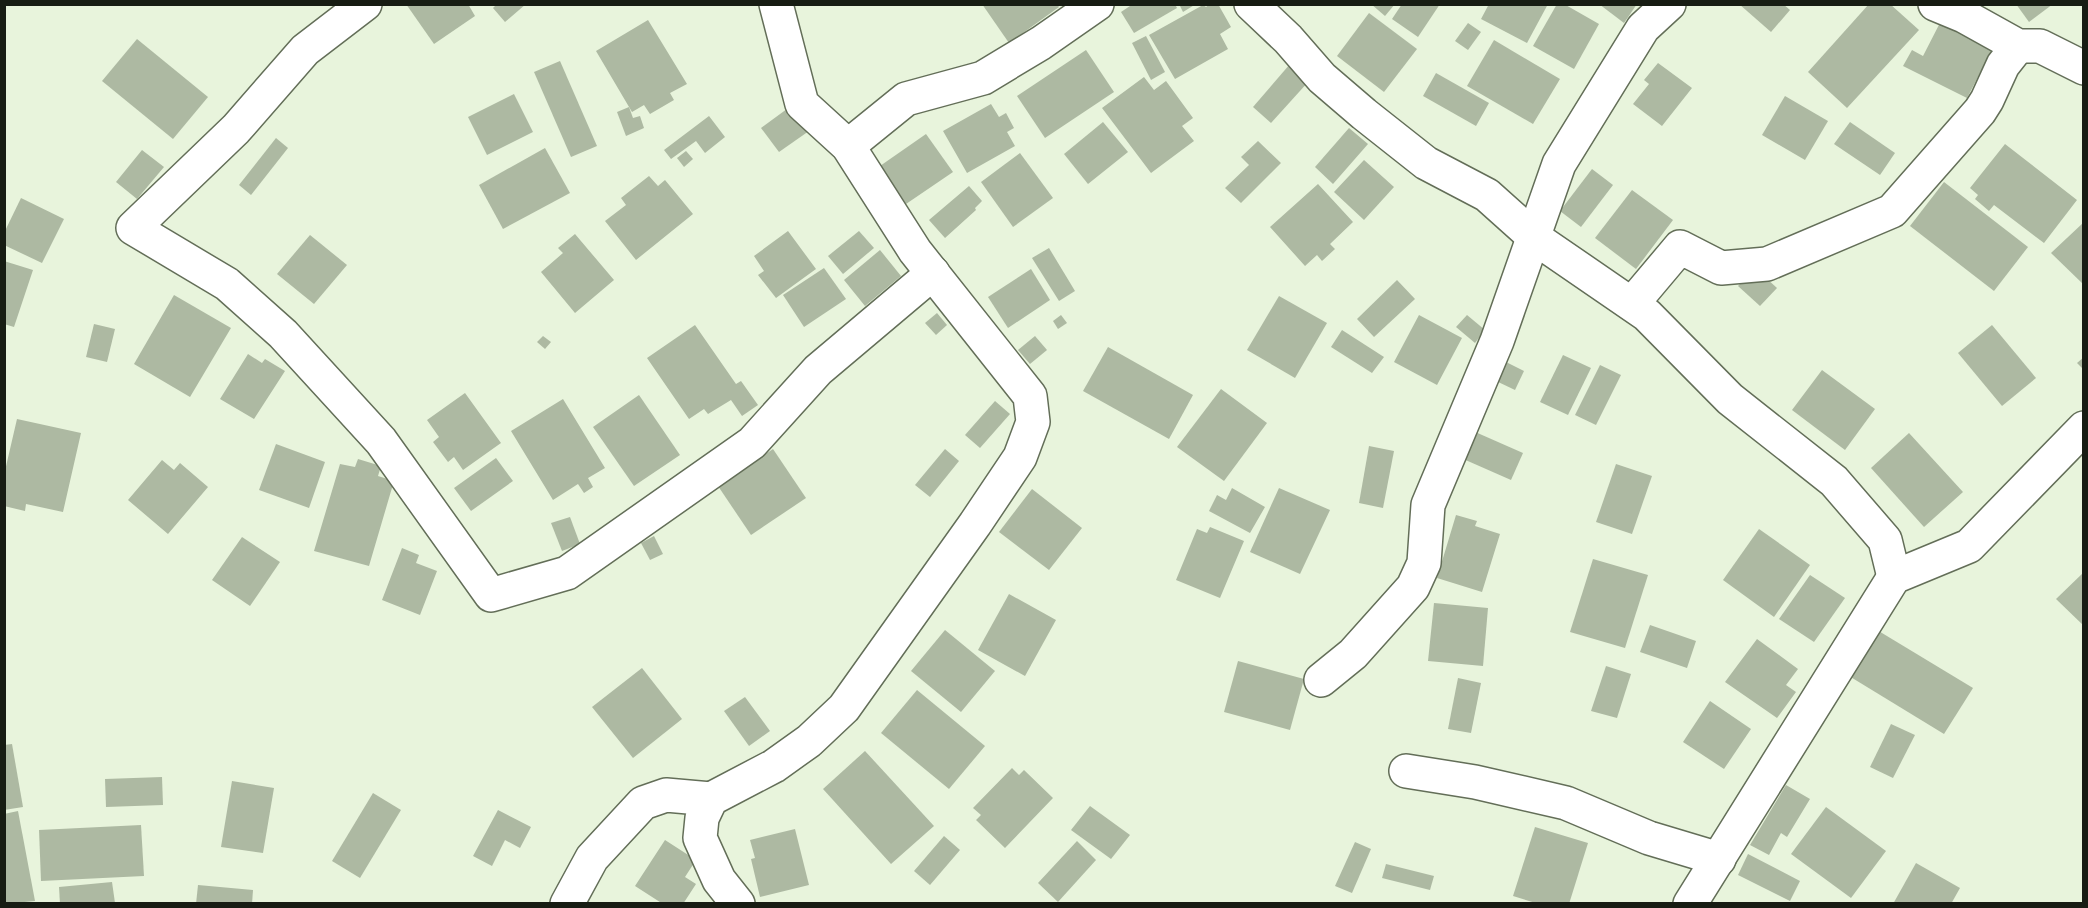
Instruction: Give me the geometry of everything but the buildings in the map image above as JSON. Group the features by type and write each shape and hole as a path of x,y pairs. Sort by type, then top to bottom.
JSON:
{"street":[{"path":"365,4 305,51 237,129 133,228 227,284 283,334 381,441 491,595 567,573 752,443 818,370 933,273"},
{"path":"567,903 592,858 643,804 666,795 711,799 774,766 809,741 844,708 1020,457 1034,422 1030,396 915,251 848,146 802,104 776,4"},
{"path":"848,146 906,99 983,78 1041,43 1097,4"},
{"path":"1251,4 1288,39 1322,78 1364,114 1426,163 1487,195 1535,237 1647,315 1730,399 1834,481 1885,540 1894,577"},
{"path":"1321,680 1353,654 1413,587 1424,563 1428,505 1497,342 1559,164 1643,28 1669,4"},
{"path":"1955,8 2018,46 2040,46 2084,68"},
{"path":"1632,304 1680,248 1721,267 1767,264 1892,211 1980,111 2002,65 2018,46"},
{"path":"1690,903 1894,577 1969,546 2084,428"},
{"path":"1406,771 1475,782 1566,803 1649,838 1719,859"},
{"path":"711,799 702,818 700,838 719,880 738,903"}]}
